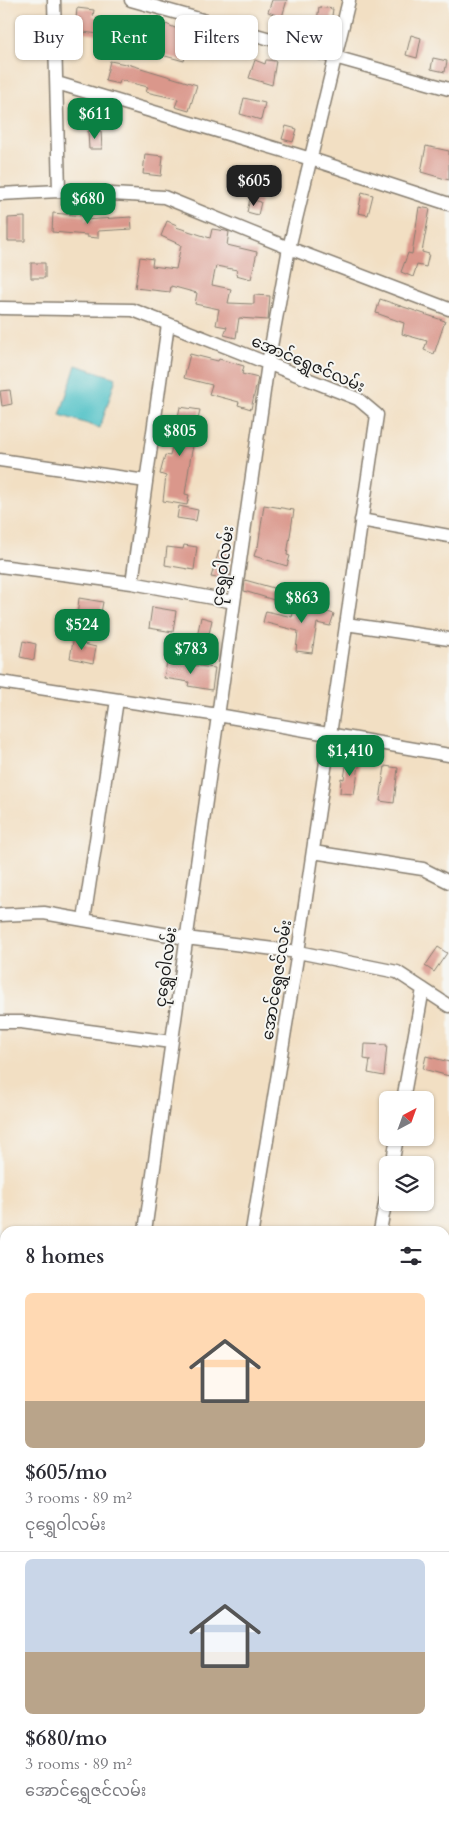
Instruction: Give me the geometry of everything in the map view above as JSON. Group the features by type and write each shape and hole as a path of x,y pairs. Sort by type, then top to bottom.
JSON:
{"street":[{"path":"54,0 59,191"},
{"path":"131,0 268,39"},
{"name":"ငုရွှေဝါလမ်း","path":"342,27 348,0"},
{"name":"ငုရွှေဝါလမ်း","path":"146,1226 268,363 290,248 335,60"},
{"path":"342,60 449,89"},
{"path":"57,83 311,159 449,204"},
{"path":"0,194 59,191 164,197 449,309"},
{"name":"အောင်ရွှေဇင်လမ်း","path":"0,308 133,310 358,399 377,415 298,952 253,1226"},
{"path":"132,583 168,324"},
{"path":"0,460 146,481"},
{"path":"361,520 449,536"},
{"path":"0,566 132,583 234,602"},
{"path":"346,624 449,639"},
{"path":"0,682 330,734 449,755"},
{"path":"84,920 117,700"},
{"path":"313,852 423,869 449,882"},
{"path":"0,915 44,913 186,938 298,952 397,972 449,1006"},
{"path":"405,1091 423,989"},
{"path":"0,1022 21,1022 172,1042"},
{"path":"381,1226 384,1211"}],"water":[{"path":"76,365 116,378 100,428 60,415"}],"building":[{"path":"272,0 287,0 283,15 268,12"},
{"path":"319,7 333,9 332,15 318,15"},
{"path":"77,8 94,10 93,33 83,32 83,15 76,15"},
{"path":"166,24 175,28 175,59 165,56"},
{"path":"411,35 421,38 417,58 406,55"},
{"path":"433,58 447,61 445,72 431,69"},
{"path":"255,60 265,64 266,60 276,61 272,85 249,78"},
{"path":"110,61 131,65 197,85 189,111 175,107 178,99 146,92 148,87 120,80 119,84 105,81"},
{"path":"244,98 265,103 261,120 240,114"},
{"path":"286,126 297,129 293,142 282,139"},
{"path":"88,131 101,131 102,149 89,149"},
{"path":"426,146 449,151 449,180 421,172"},
{"path":"145,154 163,156 161,176 143,174"},
{"path":"362,192 373,195 368,215 358,213"},
{"path":"250,199 261,202 258,215 247,212"},
{"path":"419,207 430,209 422,252 429,254 426,267 417,265 413,277 401,272 408,253 412,254"},
{"path":"53,213 85,216 85,220 131,217 132,229 98,231 98,238 87,237 87,235 52,232"},
{"path":"25,217 25,241 8,241 8,218"},
{"path":"167,221 177,225 176,227 210,238 212,229 229,232 227,245 257,252 251,279 236,275 237,270 216,266 212,285 231,289 228,303 254,304 254,295 270,296 268,320 239,318 236,338 224,335 227,327 216,325 219,309 195,304 197,293 171,286 170,292 135,288 140,257 153,259 152,266 176,269 181,245 161,236"},
{"path":"31,263 45,263 45,278 31,278"},
{"path":"380,299 445,321 434,354 424,350 427,341 402,334 404,323 376,313"},
{"path":"190,354 244,366 242,374 258,378 251,409 238,405 239,402 209,394 212,385 184,378"},
{"path":"10,390 12,404 2,406 0,391"},
{"path":"180,407 200,410 185,494 189,495 187,505 163,501 166,476 160,474 165,455 170,456"},
{"path":"264,505 294,510 287,555 290,556 287,566 254,556 258,547"},
{"path":"179,506 198,510 196,521 177,518"},
{"path":"184,545 197,547 194,570 165,565 167,547 183,549"},
{"path":"219,551 231,555 227,569 230,570 229,580 211,577"},
{"path":"245,580 277,589 274,600 244,591"},
{"path":"79,598 103,602 100,618 77,617"},
{"path":"296,603 334,614 330,626 317,623 312,653 296,651 298,631 263,622 266,611 292,617"},
{"path":"152,607 176,611 173,632 149,628"},
{"path":"201,617 212,620 206,648 195,646"},
{"path":"74,636 84,638 83,644 96,647 93,663 70,658"},
{"path":"23,641 36,644 34,660 20,657"},
{"path":"167,662 215,668 212,690 188,686 189,682 164,678"},
{"path":"347,759 360,761 354,794 340,793 341,778 344,779"},
{"path":"385,766 398,768 394,803 380,801"},
{"path":"438,947 447,953 434,972 425,966"},
{"path":"365,1044 387,1045 384,1076 368,1073 370,1060 364,1059"},
{"path":"426,1056 449,1062 449,1076 423,1069"}]}
